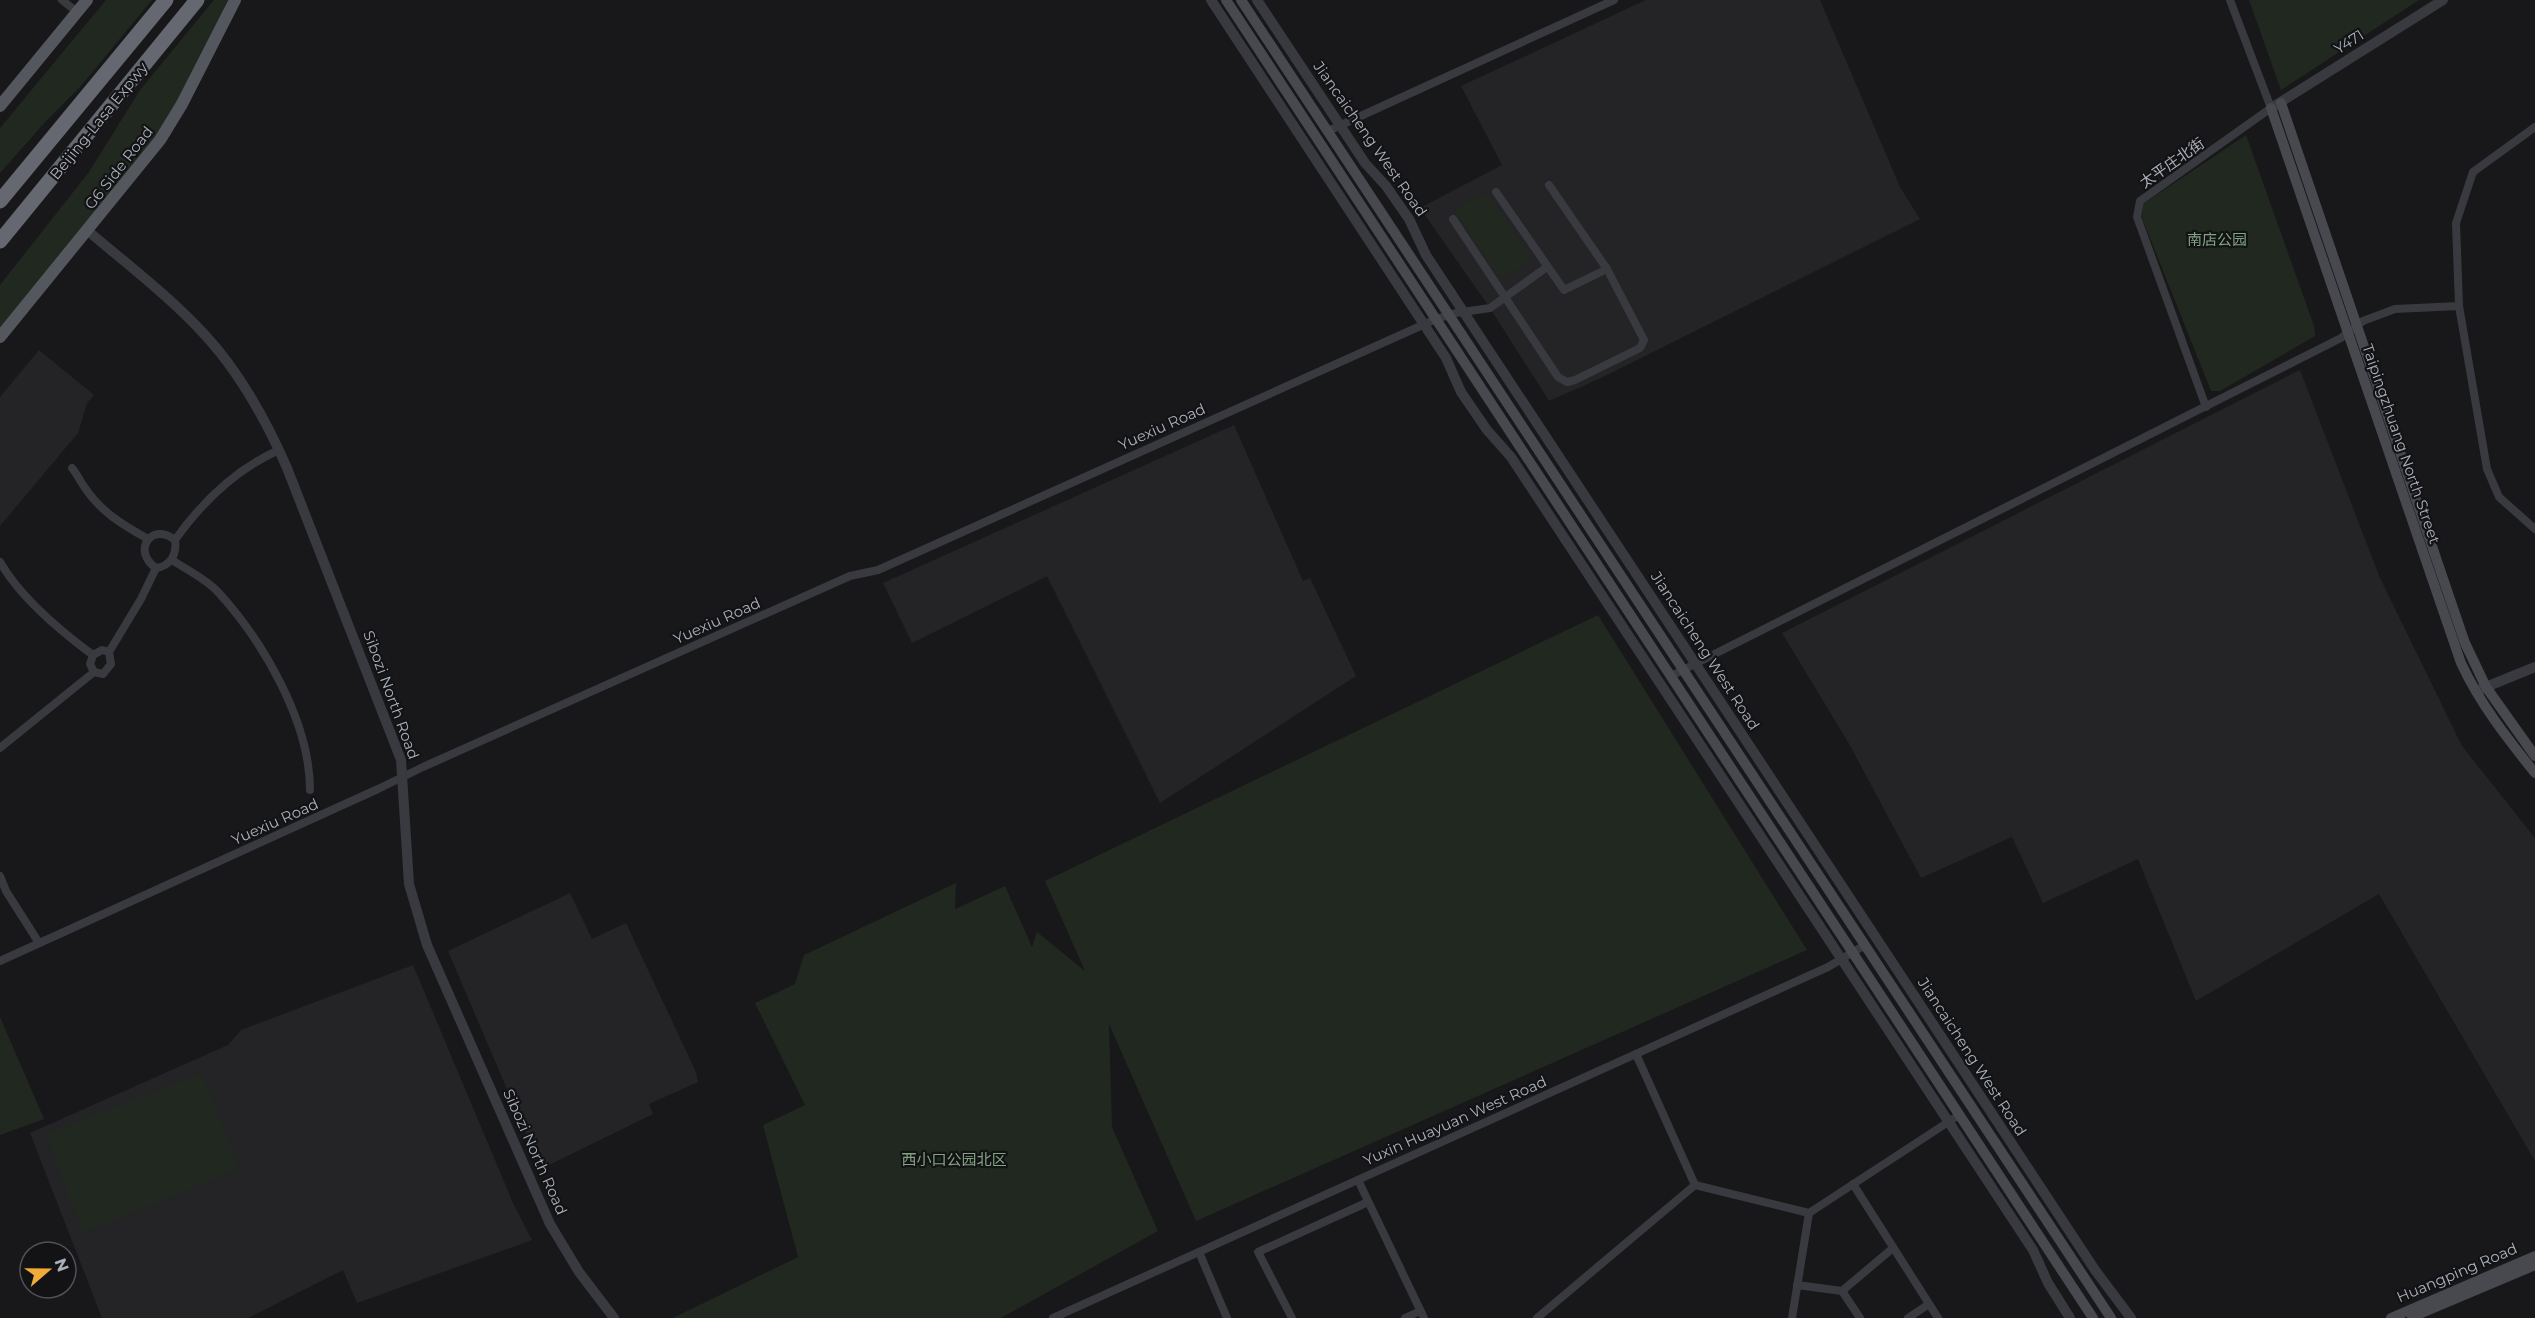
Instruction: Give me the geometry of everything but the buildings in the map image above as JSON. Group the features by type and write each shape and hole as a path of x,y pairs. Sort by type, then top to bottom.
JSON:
{"highway":[{"name":"Beijing-Lasa Expwy","path":"0,201 166,0"},
{"name":"Beijing-Lasa Expwy","path":"0,241 197,0"}],"main road":[{"path":"0,106 87,0"},
{"name":"G6 Side Road","path":"0,337 148,158 172,122 235,0"},
{"path":"1226,0 2093,1318"},
{"name":"Jiancaicheng West Road","path":"1241,0 2111,1318"},
{"name":"Taipingzhuang North Street","path":"2276,106 2357,325 2481,689 2496,723 2535,773"},
{"name":"Taipingzhuang North Street","path":"2276,106 2348,333 2455,646 2481,689 2535,756"},
{"name":"Huangping Road","path":"2391,1318 2535,1256"},
{"name":"Huangping Road","path":"2409,1318 2535,1265"}],"street":[{"path":"62,0 77,12"},
{"path":"1211,0 1446,358 1461,392 1487,430 1511,457 2033,1250 2054,1294 2070,1318"},
{"name":"Jiancaicheng West Road","path":"1257,0 1365,163 1386,186 1409,219 1426,255 1463,312 2095,1270 2131,1318"},
{"path":"1328,132 1614,0"},
{"path":"2230,0 2276,106"},
{"name":"Y471","path":"2276,106 2443,0"},
{"name":"太平庄北街","path":"2206,407 2137,217 2140,201 2276,106"},
{"path":"2535,127 2473,172 2456,223 2459,306 2487,469 2499,497 2535,529"},
{"path":"1453,219 1558,377 1567,382 1640,348 1644,340 1606,268 1550,185"},
{"path":"1496,192 1564,290 1606,268"},
{"name":"Sibozi North Road","path":"87,231 175,306 211,341 250,395 279,450 397,747 404,776 409,884 428,945 550,1224 579,1272 614,1318"},
{"name":"Yuexiu Road","path":"0,961 404,776 850,576 878,570 1424,324 1449,314 1490,308 1546,267"},
{"path":"1671,676 2206,407 2348,333 2357,325 2395,309 2459,306"},
{"path":"175,540 191,518 234,477 259,459 279,450"},
{"path":"72,468 85,489 109,515 119,524 148,539"},
{"path":"156,534 168,534 175,540 177,549 172,560 164,567 156,568 149,563 144,546 148,539 156,534"},
{"path":"1587,548 1607,603"},
{"path":"172,560 217,590 268,658 294,711 310,767 310,790"},
{"path":"0,562 38,608 93,654"},
{"path":"94,672 103,674 111,664 109,652 141,599 156,568"},
{"path":"93,654 102,651 109,652"},
{"path":"93,654 90,664 94,672"},
{"path":"2481,689 2535,667"},
{"path":"0,748 94,672"},
{"path":"0,876 6,891 39,944"},
{"name":"Yuxin Huayuan West Road","path":"1053,1318 1842,960 1865,945"},
{"path":"1636,1054 1695,1185"},
{"path":"1792,1318 1809,1213 1959,1114"},
{"path":"1358,1180 1422,1314 1404,1318"},
{"path":"1853,1184 1938,1318"},
{"path":"1695,1185 1809,1213"},
{"path":"1537,1318 1695,1185"},
{"path":"1292,1318 1258,1252 1368,1202"},
{"path":"1797,1285 1842,1290 1893,1248"},
{"path":"1199,1252 1227,1318"},
{"path":"1842,1290 1860,1318"},
{"path":"1908,1318 1929,1304"}],"shaded area":[{"path":"1646,0 1820,0 1900,187 1920,219 1601,378 1549,401 1490,308 1420,208 1502,165 1461,86"},
{"path":"39,350 94,395 87,403 78,433 0,526 0,397"},
{"path":"2300,370 2380,578 2462,746 2535,838 2535,1161 2379,894 2196,1001 2138,859 2043,903 2012,837 1921,878 1848,742 1782,633"},
{"path":"1234,425 1303,581 1310,578 1356,676 1160,803 1047,576 912,643 883,583"},
{"path":"570,893 592,939 626,923 696,1072 698,1082 649,1104 653,1114 541,1169 448,951"},
{"path":"413,965 513,1203 532,1240 357,1303 343,1270 248,1318 102,1318 78,1256 78,1240 72,1240 30,1133 228,1045 241,1030"}],"green space":[{"path":"106,0 152,0 80,87 0,173 0,128"},
{"path":"214,0 228,0 178,102 148,149 0,329 0,285 89,172 140,90"},
{"path":"2249,0 2419,0 2281,90"},
{"name":"南店公园","path":"2246,135 2314,326 2315,336 2220,391 2211,391 2142,218 2143,204"},
{"path":"1480,195 1491,198 1530,256 1530,262 1505,276 1498,275 1457,215 1456,209"},
{"name":"西小口公园北区","path":"1598,615 1807,950 1196,1221 1109,1024 1112,1127 1158,1231 1001,1318 673,1318 798,1257 763,1125 805,1105 755,1003 795,984 804,955 956,883 955,909 1005,886 1032,947 1037,932 1085,971 1045,881"},
{"path":"0,1017 44,1119 0,1135"},
{"path":"202,1073 239,1169 83,1233 46,1134"}]}
